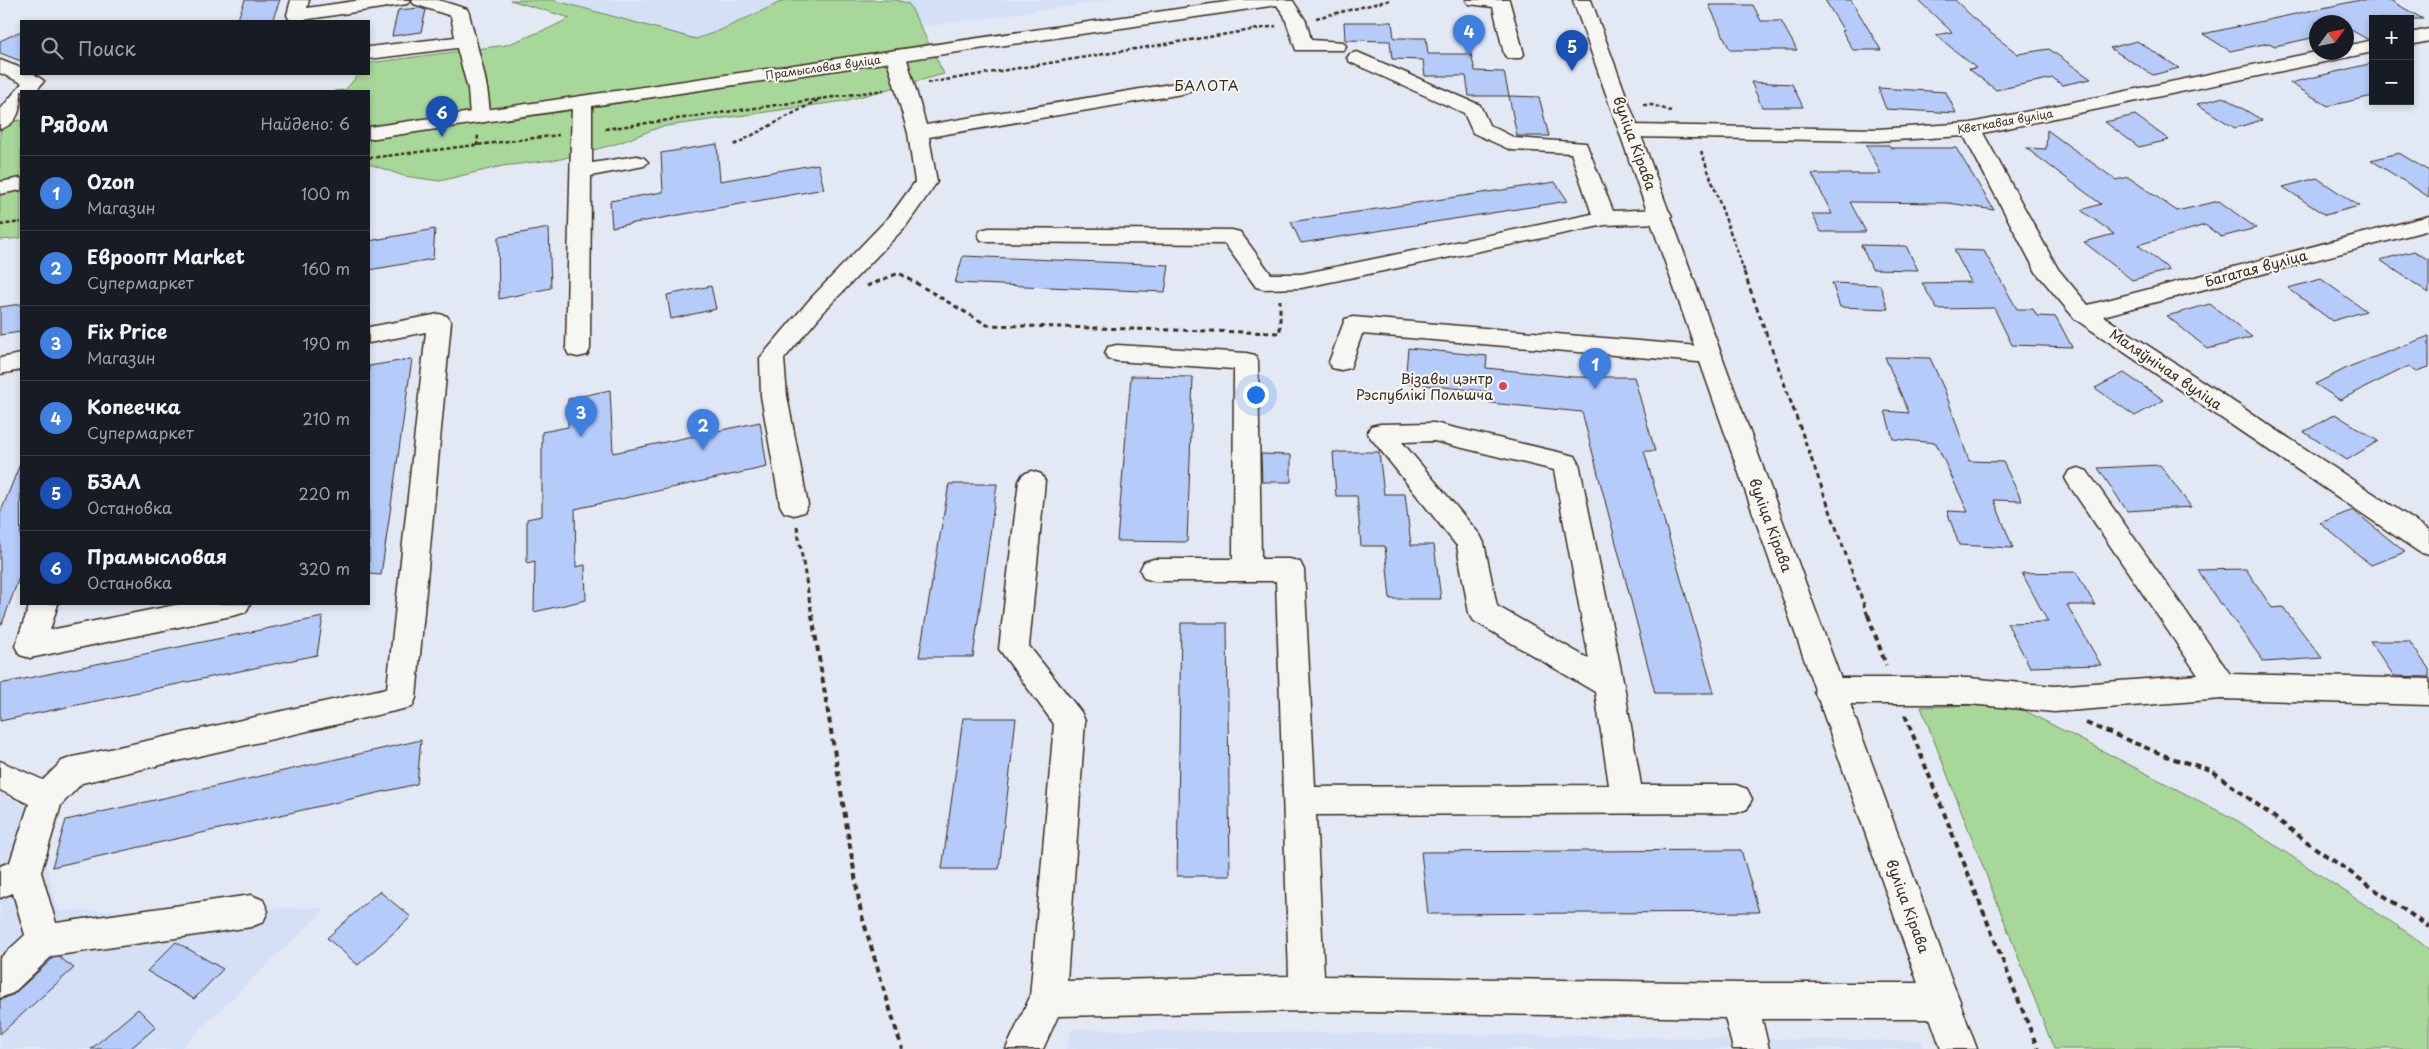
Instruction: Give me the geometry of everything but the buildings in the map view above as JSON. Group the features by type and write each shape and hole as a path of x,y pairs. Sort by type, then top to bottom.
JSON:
{"street":[{"path":"300,0 296,15 401,0"},
{"path":"420,0 460,13 477,93 482,102 480,117"},
{"name":"Прамысловая вуліца","path":"370,133 1277,0"},
{"path":"1282,0 1289,6 1301,31 1303,46 1336,46"},
{"path":"1475,0 1501,2 1514,54"},
{"name":"вуліца Кірава","path":"1582,0 1631,131 1829,691 1959,1049"},
{"path":"2414,38 2429,35"},
{"path":"370,53 465,41"},
{"name":"Кветкавая вуліца","path":"2354,50 2369,47"},
{"path":"794,505 774,396 772,358 819,303 898,221 926,182 918,133 896,56"},
{"path":"1357,58 1473,109 1480,129 1511,144 1579,147 1605,218"},
{"name":"Кветкавая вуліца","path":"1631,131 1877,135 1970,129 2309,59"},
{"path":"0,66 20,75"},
{"path":"20,75 34,81 27,90"},
{"path":"918,133 1182,88"},
{"path":"0,123 20,98"},
{"path":"578,348 582,102"},
{"path":"0,127 20,124"},
{"name":"Маляўнічая вуліца","path":"1970,129 2048,272 2082,314 2429,544"},
{"path":"581,171 637,162"},
{"path":"0,188 20,184"},
{"path":"989,236 1232,238 1264,282 1302,281 1605,218 1661,216"},
{"name":"Багатая вуліца","path":"2082,314 2429,223"},
{"path":"44,941 12,877 46,797 73,771 401,698 439,322 370,335"},
{"path":"1341,362 1353,325 1710,355"},
{"path":"1117,353 1246,361 1247,570"},
{"path":"0,366 20,362"},
{"path":"1609,685 1484,613 1470,543 1380,434 1434,432 1566,463 1609,685 1627,798"},
{"path":"2078,478 2222,686"},
{"path":"1024,1049 1048,999 1070,721 1014,649 1032,481"},
{"path":"1154,570 1290,570 1307,993"},
{"path":"44,605 30,646 231,605"},
{"path":"1829,691 1969,691 2054,699 2222,686 2429,692"},
{"path":"0,775 46,797"},
{"path":"1300,800 1736,799"},
{"path":"0,981 44,941 251,911"},
{"path":"1048,999 1307,993 1739,1001 1942,1000"},
{"path":"1739,1001 1751,1049"}],"path":[{"path":"734,145 821,98"},
{"path":"1694,132 1895,691 2038,1049"},
{"path":"0,224 20,222"},
{"path":"819,303 899,273 986,325 1280,334 1280,281"},
{"path":"794,505 861,913 902,1049"},
{"path":"2054,699 2070,716 2171,758 2211,770 2314,848 2429,927"}],"shaded area":[{"path":"553,0 1113,0 736,53"},
{"path":"0,792 30,809 59,911 326,908 180,1049 0,1049"},
{"path":"1072,1029 1921,1041 1924,1049 1065,1049"}],"green space":[{"path":"510,0 553,0 696,39 721,30 785,0 897,0 909,4 944,74 844,101 660,127 619,143 561,159 502,166 440,181 404,176 370,164 370,90 345,90 358,75 370,75 370,63 506,45 570,18"},
{"path":"20,120 20,238 0,240 0,124"},
{"path":"2012,704 2238,821 2414,937 2429,950 2429,1049 2054,1049 1921,707"}],"place":[{"name":"Копеечка","path":"1469,56"},
{"name":"БЗАЛ","path":"1572,71"},
{"name":"Прамысловая","path":"442,137"},
{"name":"Візавы цэнтр Рэспублікі Польшча","path":"1503,386"},
{"name":"Ozon","path":"1595,389"},
{"name":"Fix Price","path":"581,437"},
{"name":"Евроопт Market","path":"703,450"}],"district":[{"name":"БАЛОТА","path":"1207,85"}]}
